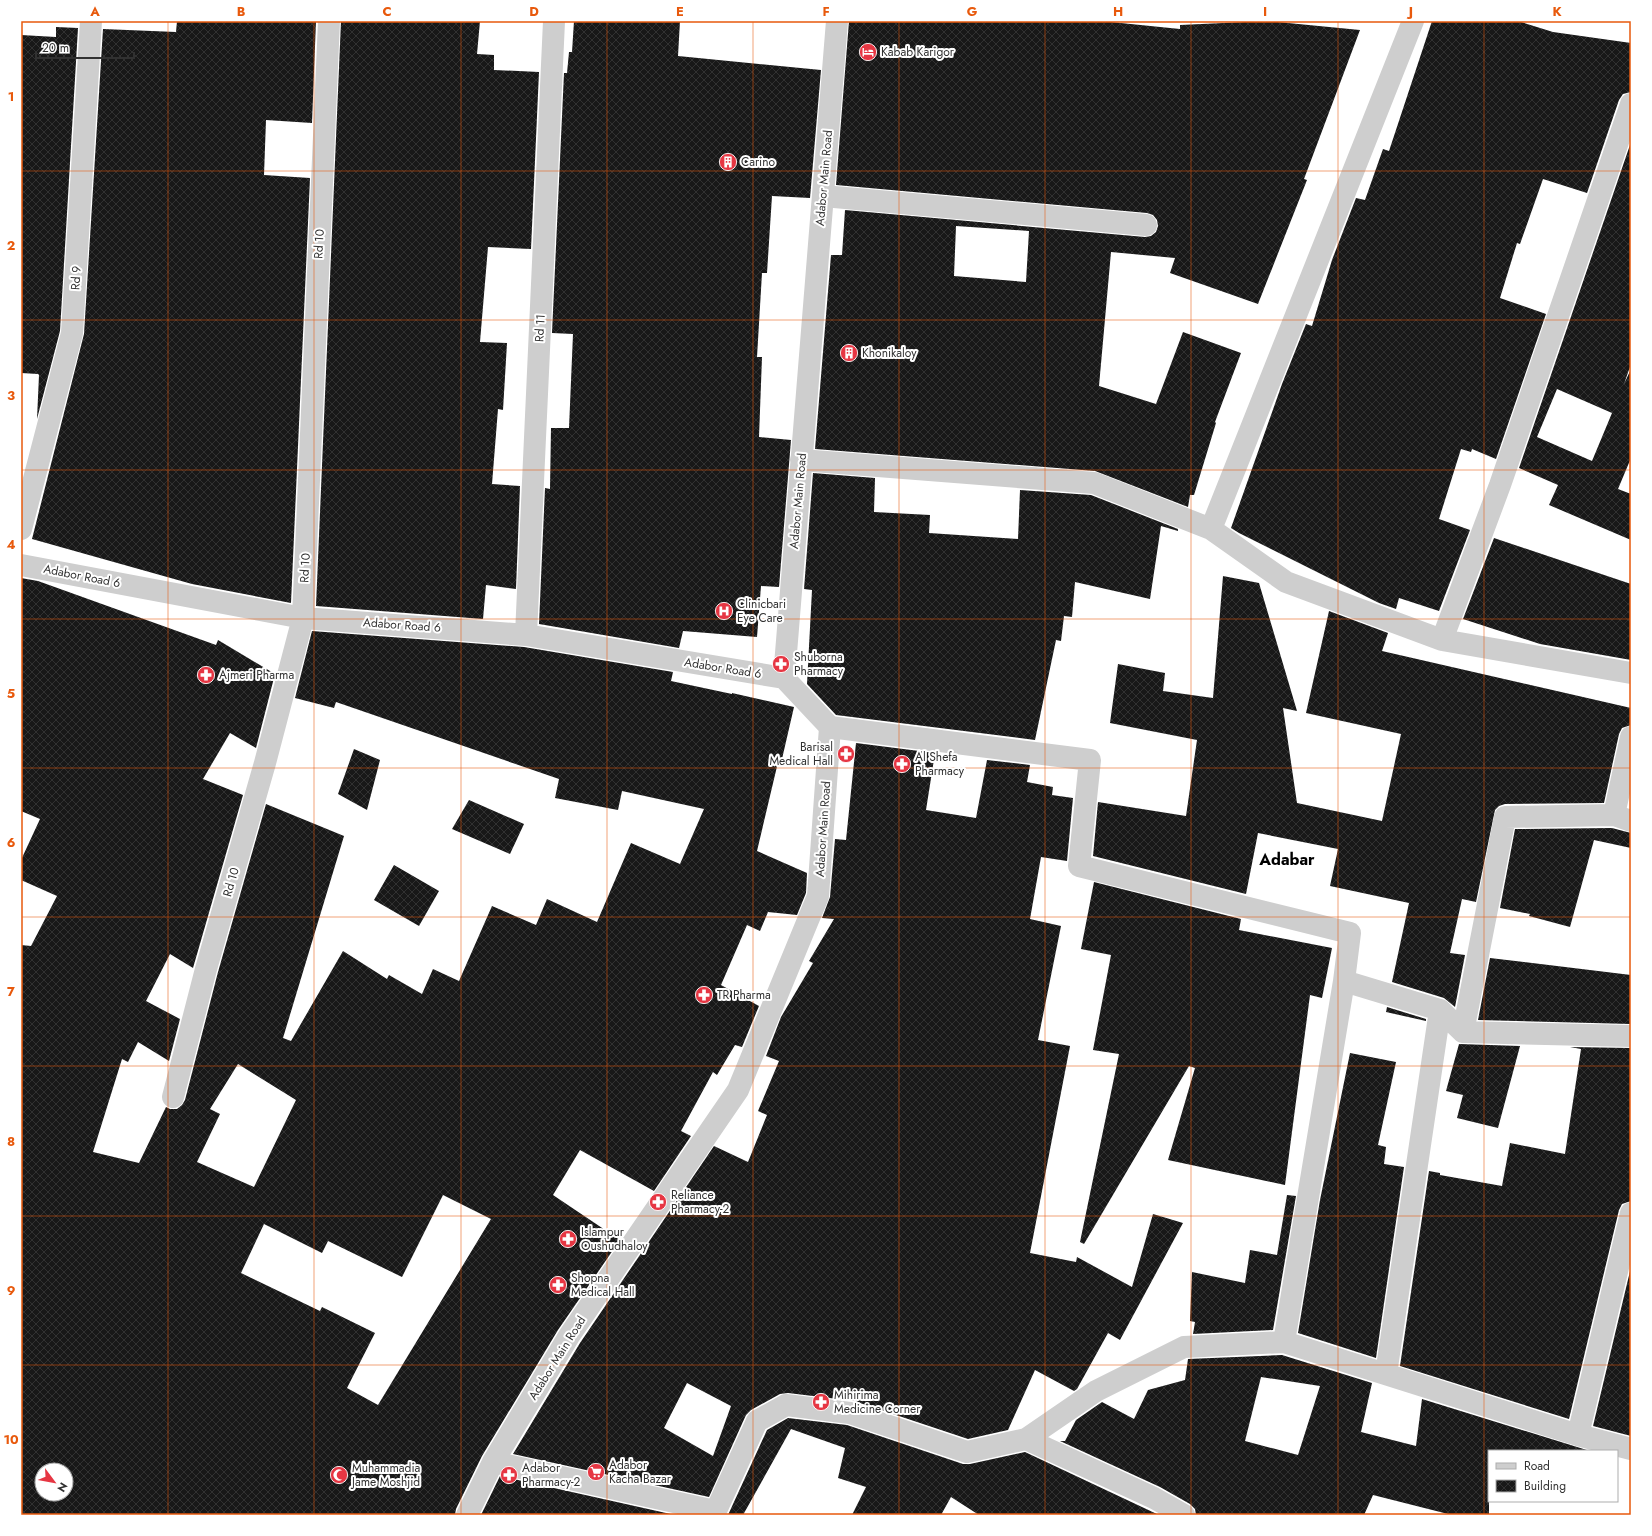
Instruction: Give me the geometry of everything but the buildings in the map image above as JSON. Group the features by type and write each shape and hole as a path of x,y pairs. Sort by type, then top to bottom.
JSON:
{"street":[{"name":"Rd 9","path":"21,529 72,333 91,21"},
{"name":"Rd 10","path":"172,1098 206,969 265,764 303,618 329,21"},
{"name":"Rd 11","path":"526,635 554,21"},
{"name":"Adabor Main Road","path":"784,678 836,21"},
{"path":"1210,529 1413,21"},
{"path":"1442,640 1500,484 1631,104"},
{"path":"823,196 1146,225"},
{"path":"802,460 1094,483 1210,529 1286,582 1442,640 1631,673"},
{"name":"Adabor Road 6","path":"21,565 303,618 526,635 784,678"},
{"path":"784,678 830,727 1090,760 1080,866 1350,933 1344,981 1284,1342"},
{"name":"Adabor Main Road","path":"467,1515 493,1462 569,1336 738,1090 818,896 830,727"},
{"path":"1463,1032 1505,817 1622,818 1631,737"},
{"path":"1344,981 1440,1010 1463,1032 1631,1036"},
{"path":"1386,1374 1440,1010"},
{"path":"1578,1435 1631,1213"},
{"path":"493,1462 715,1513 757,1421 786,1405 850,1413 967,1452 1026,1439 1096,1391 1184,1347 1284,1342 1578,1435 1631,1449"},
{"path":"1026,1439 1154,1498 1184,1515"}],"place":[{"name":"Kabab Karigor","path":"868,52"},
{"name":"Carino","path":"728,162"},
{"name":"Khonikaloy","path":"849,353"},
{"name":"Clinicbari Eye Care","path":"724,611"},
{"name":"Shuborna Pharmacy","path":"781,664"},
{"name":"Ajmeri Pharma","path":"206,675"},
{"name":"Barisal Medical Hall","path":"846,754"},
{"name":"Al Shefa Pharmacy","path":"902,764"},
{"name":"TR Pharma","path":"704,995"},
{"name":"Reliance Pharmacy-2","path":"658,1202"},
{"name":"Islampur Oushudhaloy","path":"568,1239"},
{"name":"Shopna Medical Hall","path":"558,1285"},
{"name":"Mihirima Medicine Corner","path":"821,1402"},
{"name":"Adabor Kacha Bazar","path":"596,1472"},
{"name":"Muhammadia Jame Moshjid","path":"339,1475"},
{"name":"Adabor Pharmacy-2","path":"509,1475"}],"district":[{"name":"Adabar","path":"1287,859"}]}
